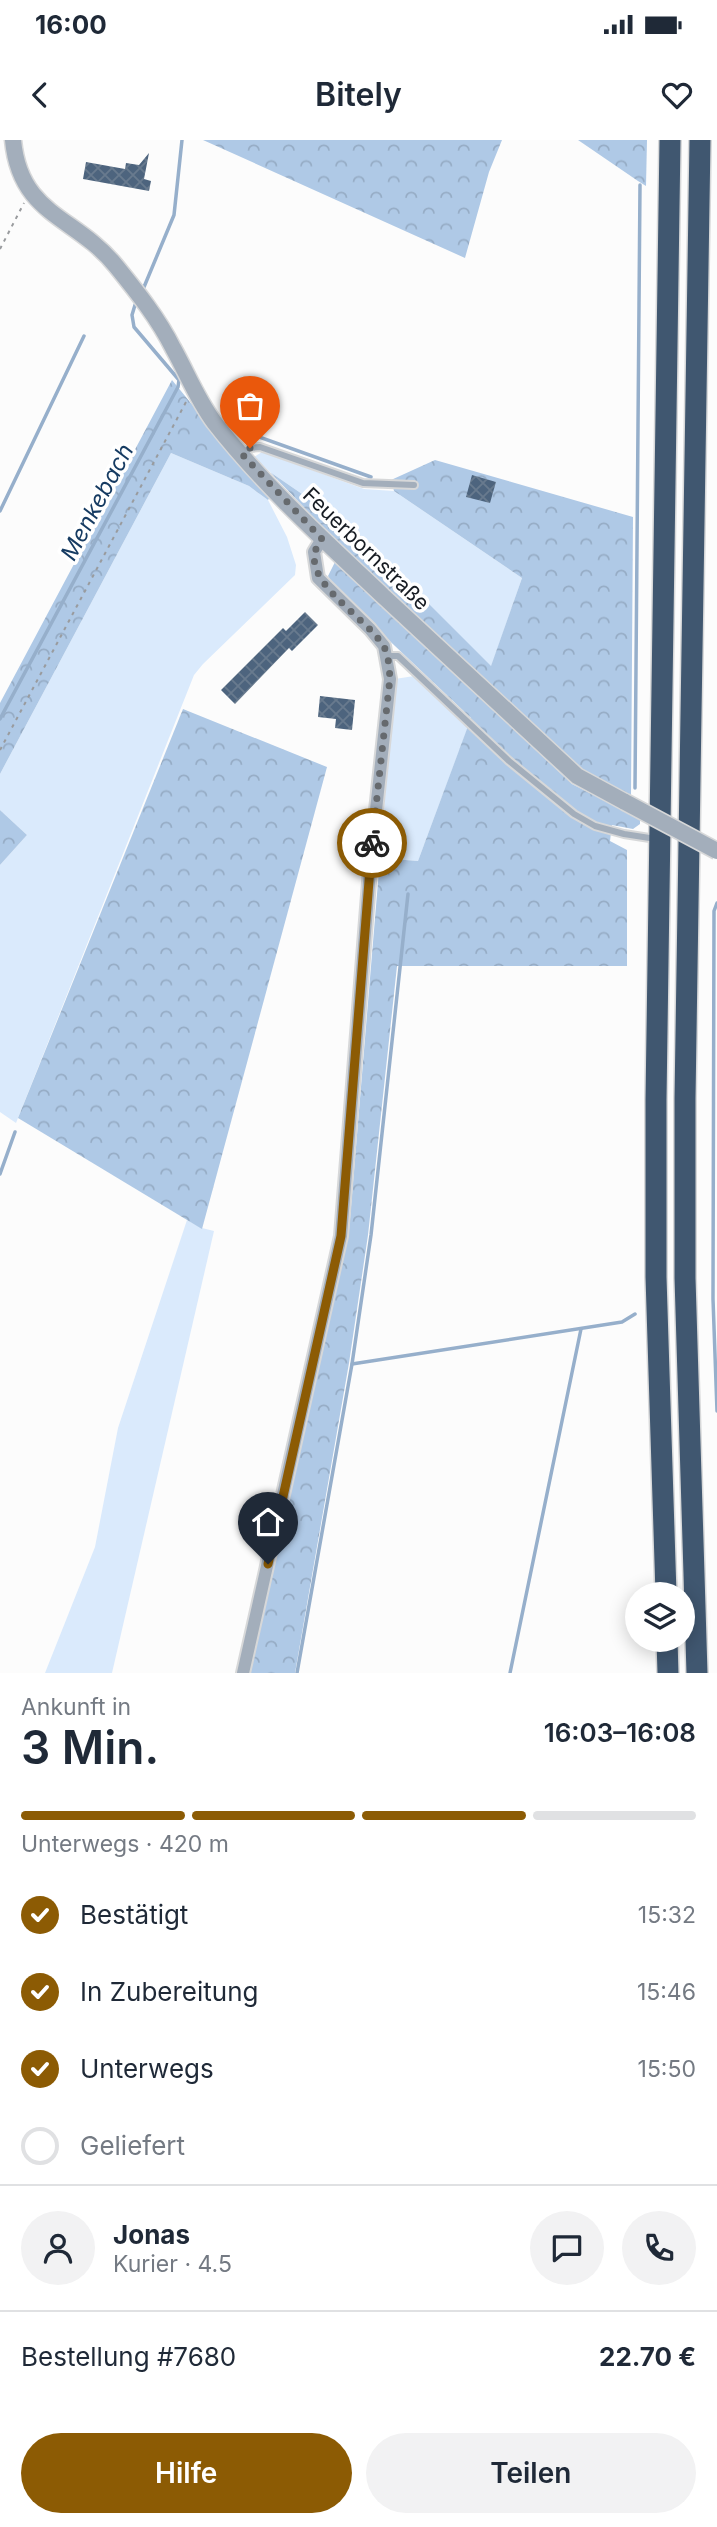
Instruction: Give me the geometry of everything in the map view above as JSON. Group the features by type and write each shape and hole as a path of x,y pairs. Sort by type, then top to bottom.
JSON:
{"highway":[{"path":"666,1582 656,1277 659,839 670,140"},
{"path":"697,1673 685,1278 685,1126 700,140"},
{"path":"667,1652 668,1673"}],"street":[{"name":"Feuerbornstraße","path":"13,140 19,170 32,195 48,211 99,248 114,263 156,318 195,392 214,421 322,539 577,776 717,851"},
{"path":"243,1673 341,1236 371,857 390,678 384,646 318,578 314,552 322,539"}],"lane":[{"path":"242,454 250,448 260,447 363,483 414,485"},
{"path":"387,656 398,656 509,761 574,814 595,826 659,839"}],"path":[{"path":"0,249 25,201 32,195"},
{"path":"0,750 188,398 195,392"}],"shaded area":[{"path":"262,452 364,489 394,491 522,578 491,667 356,531 270,472 254,457"},
{"path":"171,453 249,486 268,500 287,537 296,565 295,575 194,675 16,1123 0,1112 0,865 27,835 0,810 0,774"},
{"path":"414,676 468,727 418,861 380,858 395,679"},
{"path":"187,1220 214,1231 112,1673 45,1673 95,1547 118,1428"}],"green space":[{"path":"203,140 502,140 489,172 465,258"},
{"path":"578,140 647,140 646,186 638,181"},
{"path":"172,380 271,496 268,500 249,486 171,453 0,774 0,703"},
{"path":"435,460 633,517 631,796 581,769 345,550 270,472 356,531 491,666 522,578 394,491 391,480"},
{"path":"335,562 572,784 640,818 640,824 633,829 612,825 610,841 627,850 627,966 397,966 368,1235 349,1363 295,1673 250,1673 349,1231 380,858 418,861 471,718 338,592 328,576"},
{"path":"183,709 327,767 202,1229 18,1118"},
{"path":"0,810 27,835 0,865"}],"building":[{"path":"149,153 144,179 151,181 149,191 83,179 86,162 125,169 126,163 139,165"},
{"path":"472,475 496,482 490,503 466,497"},
{"path":"305,612 318,625 292,651 289,648 235,704 221,690 283,628 286,631"},
{"path":"320,696 355,700 352,730 335,728 336,719 318,717"}],"waterway":[{"name":"Menkebach","path":"144,287 174,215 182,140"},
{"path":"635,788 640,185"},
{"name":"Menkebach","path":"0,719 178,387 179,380 134,327 132,315 135,305"},
{"path":"0,511 84,336"},
{"path":"234,428 371,477"},
{"path":"297,1673 352,1364 371,1235 408,894"},
{"path":"717,903 714,911 713,1299 717,1411"},
{"path":"0,1174 15,1132"},
{"path":"352,1364 622,1322 635,1314"},
{"path":"510,1673 581,1329"}],"way so far":[{"path":"250,448 242,454 322,539 314,552 318,578 384,646 390,678 372,843"}],"route":[{"path":"268,1564 341,1236 372,843"}]}
